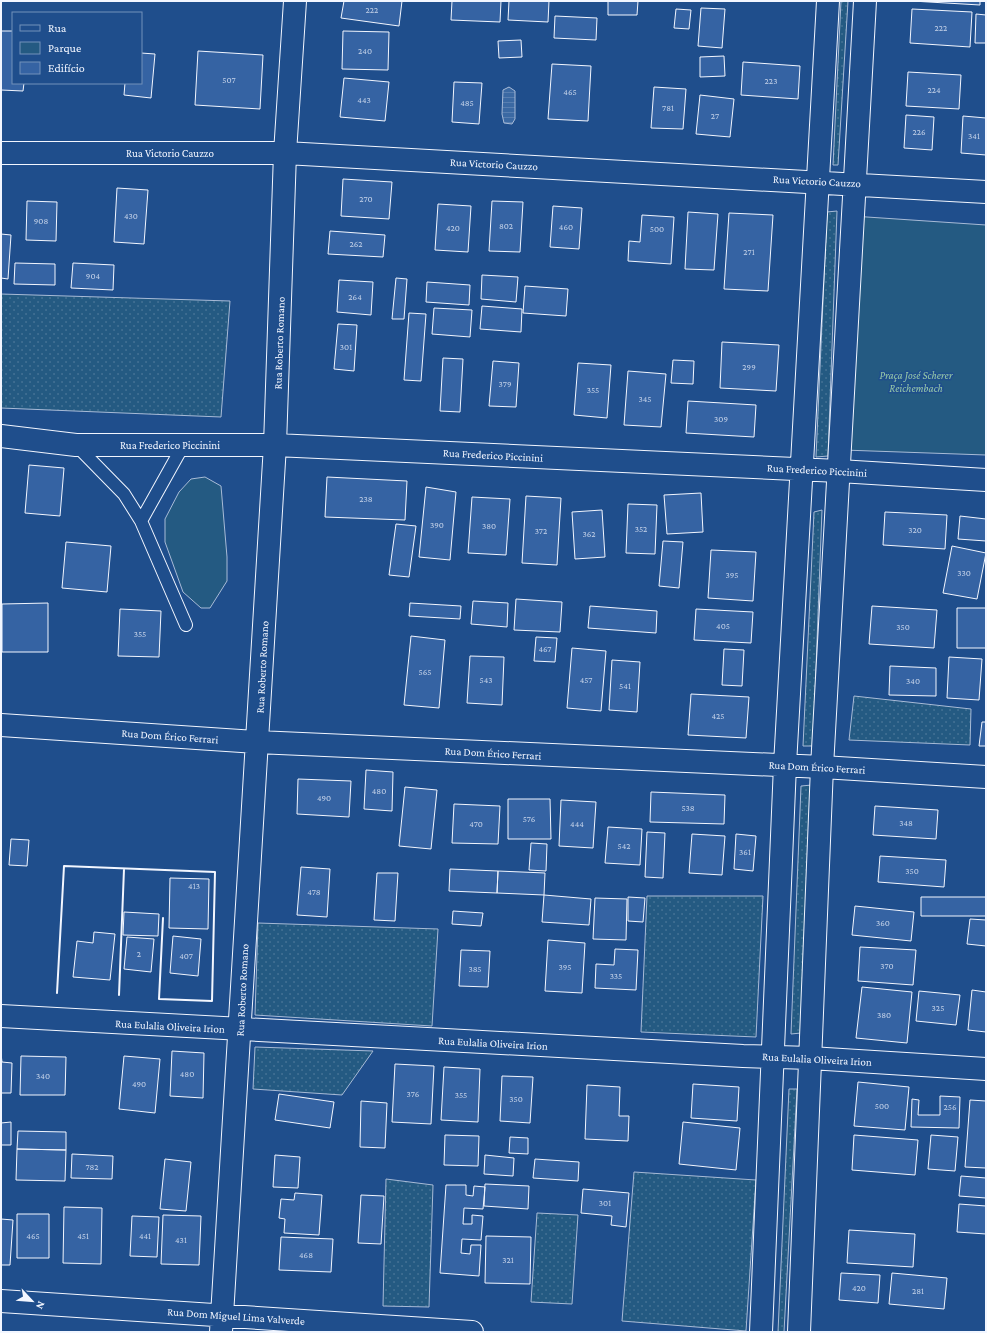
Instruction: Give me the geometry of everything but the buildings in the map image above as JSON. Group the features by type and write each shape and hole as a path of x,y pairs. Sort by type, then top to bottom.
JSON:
{"street":[{"name":"Rua Roberto Romano","path":"221,1324 275,445 285,153 295,1"},
{"path":"761,1332 785,765 828,1"},
{"path":"799,1332 822,767 865,1"},
{"name":"Rua Victorio Cauzzo","path":"1,153 285,153 855,183 986,192"},
{"name":"Rua Frederico Piccinini","path":"1,436 76,445 275,445 801,469 986,480"},
{"name":"Rua Dom Érico Ferrari","path":"1,725 257,742 785,765 986,776"},
{"name":"Rua Eulalia Oliveira Irion","path":"1,1016 240,1030 810,1058 986,1069"},
{"name":"Rua Dom Miguel Lima Valverde","path":"1,1301 221,1324 472,1332"}],"lane":[{"path":"141,521 184,444"},
{"path":"76,445 124,494 141,521 186,625"}],"green space":[{"path":"841,1 848,1 838,165 833,165"},
{"path":"837,211 828,456 816,457 827,212"},
{"name":"Praça José Scherer Reichembach","path":"852,216 986,225 986,455 843,450"},
{"path":"1,294 230,301 221,417 1,408"},
{"path":"205,477 221,486 227,557 227,581 210,608 201,608 183,592 165,542 165,519 179,492 191,479"},
{"path":"822,510 813,746 803,746 814,512"},
{"path":"854,696 971,709 970,745 849,740"},
{"path":"812,785 801,1033 791,1034 801,786"},
{"path":"647,896 763,896 756,1037 641,1032"},
{"path":"258,923 438,929 432,1026 255,1015"},
{"path":"255,1047 373,1051 342,1095 253,1089"},
{"path":"789,1089 797,1089 784,1332 778,1332"},
{"path":"634,1172 756,1180 746,1331 622,1321"},
{"path":"386,1179 433,1185 429,1307 383,1306"},
{"path":"537,1213 578,1215 572,1304 531,1302"}],"shaded area":[{"path":"509,87 515,91 515,119 512,124 504,123 502,114 503,90"}],"wall":[{"path":"57,993 64,866 215,872 212,1001 159,999 163,918"},
{"path":"119,995 124,869"}]}
